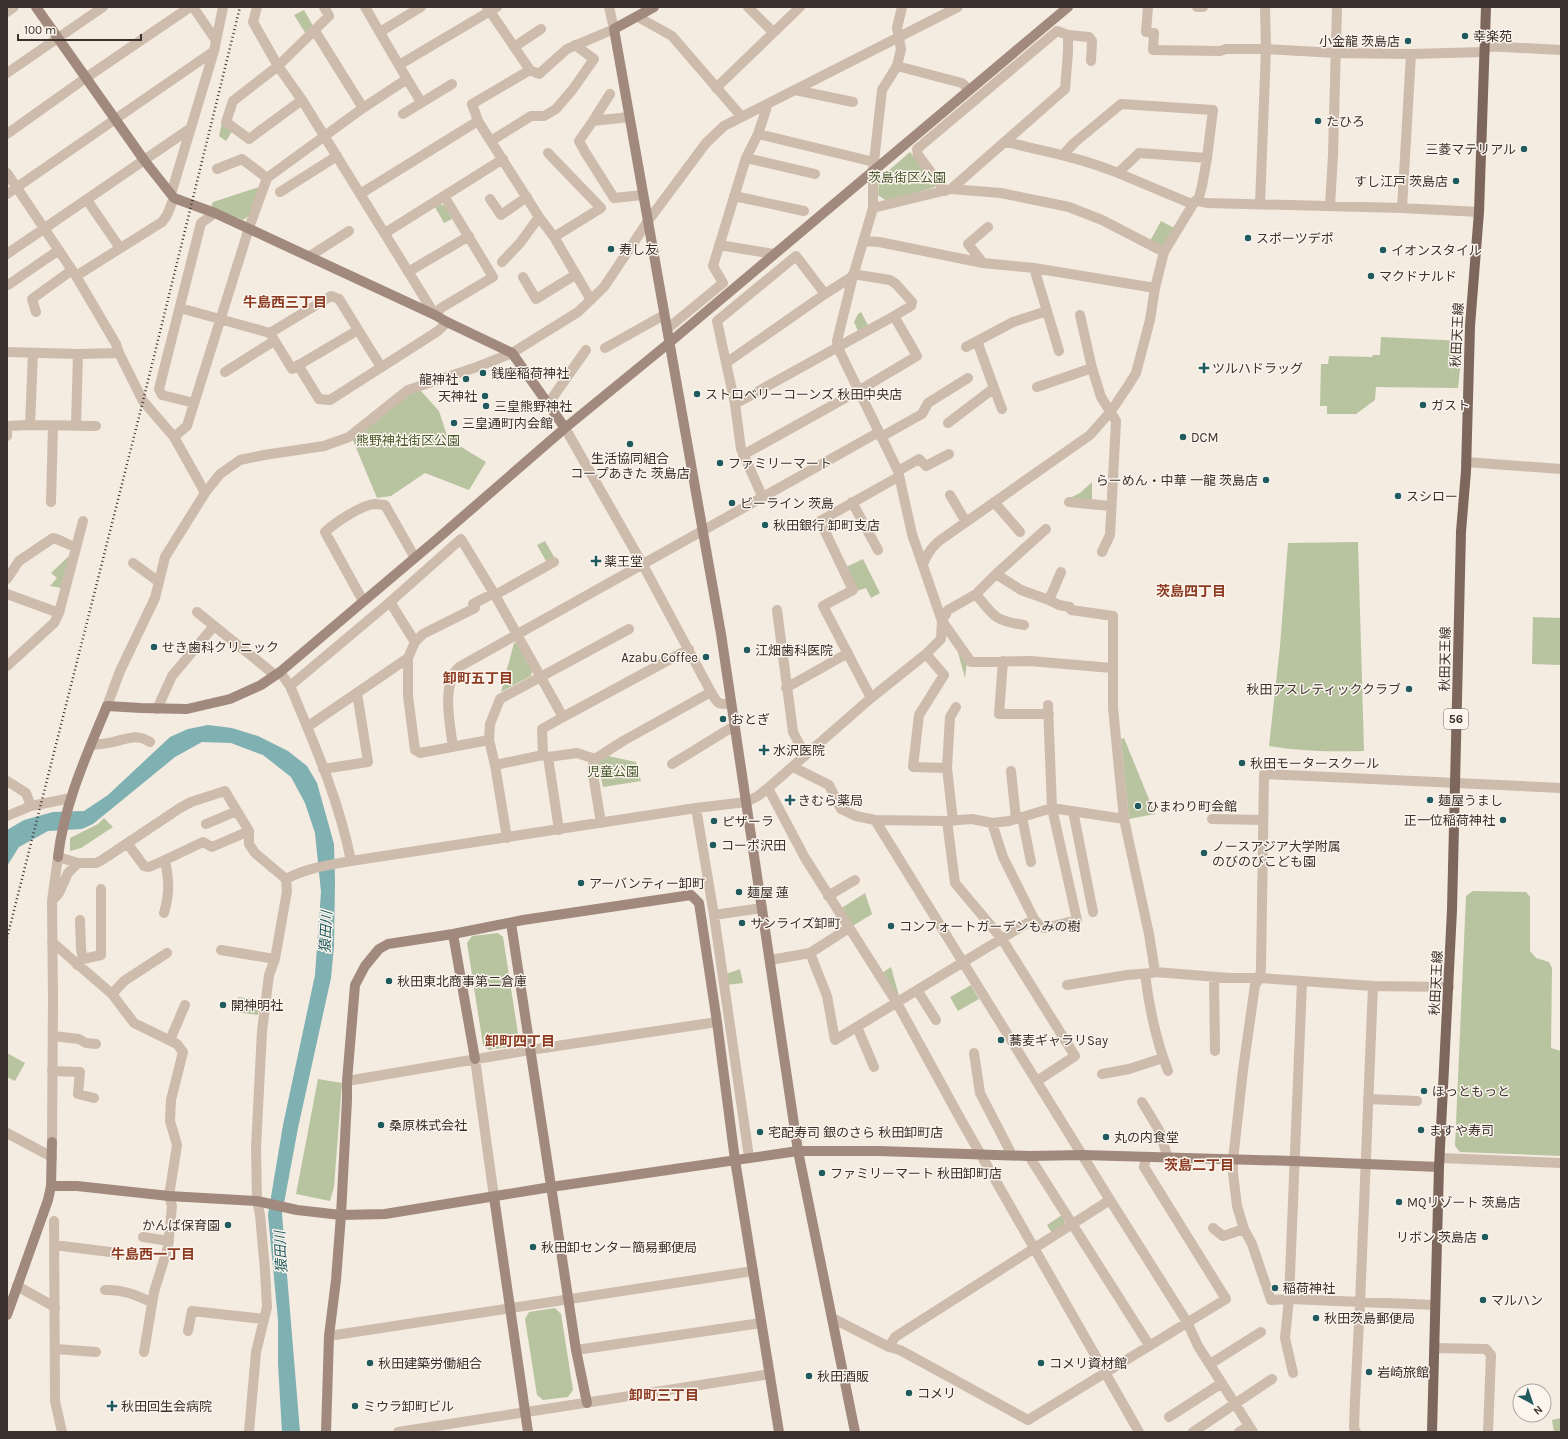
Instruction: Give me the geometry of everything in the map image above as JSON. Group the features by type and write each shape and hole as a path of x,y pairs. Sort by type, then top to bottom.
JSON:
{"main road":[{"name":"秋田天王線","path":"1432,1432 1440,1163 1452,910 1461,532 1466,462 1470,326 1479,212 1486,7"}],"street":[{"path":"7,12 14,7"},
{"path":"36,7 87,77 115,120 172,196 215,212 435,315 512,353 565,428 643,565 689,649 710,692 718,703 731,703"},
{"path":"7,73 103,7"},
{"path":"7,134 87,77 190,7"},
{"path":"193,7 215,39"},
{"path":"36,312 32,299 74,273 120,248 162,222 168,215 191,128 214,51 222,7"},
{"path":"257,7 253,22 278,66 302,100 435,315"},
{"path":"302,100 249,139 226,122 233,101 278,66 329,16 324,7"},
{"path":"365,7 421,102"},
{"path":"380,32 421,7"},
{"path":"610,7 721,634 798,1151 855,1432"},
{"path":"399,65 491,8 514,47 530,70 539,74 567,49 614,29 654,7"},
{"path":"748,7 773,32"},
{"path":"716,88 800,7"},
{"path":"902,7 897,28 901,49 897,66 882,90 874,166 873,208 853,275 837,341 838,348 898,474 912,534 942,621 971,662 1030,661 1112,668"},
{"path":"7,1315 42,1218 51,1186 53,1036 52,901 61,840 70,803 91,745 120,671 155,598 165,557 205,494 220,474 240,460 324,446 349,437 408,390 477,367 512,353 578,312 604,287 648,221 706,143 724,126 741,116 768,104 958,7"},
{"path":"107,706 187,709 230,699 261,684 277,674 415,558 565,428 669,343 774,254 874,166 969,90 1068,7"},
{"path":"1148,7 1146,32 1154,33 1153,50 1220,51 1226,49 1266,49 1336,53 1411,54 1485,49 1561,50"},
{"path":"1197,7 1203,7"},
{"path":"1260,204 1266,49 1264,7"},
{"path":"1330,206 1333,155 1337,7"},
{"path":"638,17 672,36 741,116"},
{"path":"514,47 541,29"},
{"path":"315,31 363,108"},
{"path":"948,190 918,155 917,149 1057,31 1068,35 1089,36 1092,41 1091,61"},
{"path":"948,190 1006,142 1065,89 1068,35"},
{"path":"491,141 531,116 544,116 556,109 573,89 594,59 575,45"},
{"path":"7,194 214,51"},
{"path":"1402,208 1411,54"},
{"path":"897,66 962,83 969,90"},
{"path":"530,70 472,104 478,121 539,217 554,237 591,300"},
{"path":"174,437 186,426 249,228 267,178 323,136 408,79"},
{"path":"402,114 452,84"},
{"path":"795,90 852,102"},
{"path":"610,94 580,141 585,152 614,198 643,195"},
{"path":"667,329 723,283 713,266 746,158 758,134 768,104"},
{"path":"923,565 931,548 1090,435 1111,410 1128,386 1136,373 1150,320 1155,288 1164,252 1195,202 1202,186 1213,110 1121,104 1074,143 1063,155"},
{"path":"593,121 629,117"},
{"path":"360,194 478,121"},
{"path":"7,254 191,128"},
{"path":"758,134 874,166"},
{"path":"1006,142 1063,155 1094,164 1195,202 1402,208 1479,212"},
{"path":"548,153 601,208 554,237"},
{"path":"1118,173 1139,153 1207,158"},
{"path":"280,192 337,156"},
{"path":"746,158 815,174"},
{"path":"217,169 242,159 267,178"},
{"path":"385,234 503,159"},
{"path":"7,173 74,273 116,344 118,354 143,401 174,437 205,494"},
{"path":"873,208 948,190 1001,193 1069,207 1102,220 1164,252"},
{"path":"435,315 441,308 493,277 444,196"},
{"path":"734,196 804,211"},
{"path":"490,199 501,215 527,197"},
{"path":"87,200 120,248"},
{"path":"194,403 162,395 159,389 201,223 215,212"},
{"path":"502,262 520,243 539,217"},
{"path":"983,263 968,244 988,227"},
{"path":"310,256 349,231"},
{"path":"408,272 469,236"},
{"path":"863,241 879,242 983,263 1034,268 1155,288"},
{"path":"719,244 774,254"},
{"path":"8,285 59,250"},
{"path":"763,498 741,449 735,404 717,321 796,256 825,294"},
{"path":"1034,268 1059,351"},
{"path":"523,277 536,299 575,275"},
{"path":"726,363 853,275 890,280 896,284 912,302 911,306 894,316 735,404"},
{"path":"225,372 331,296 339,299 381,367"},
{"path":"180,308 221,319 272,337 292,368 358,330"},
{"path":"966,347 1013,322 1047,311"},
{"path":"605,348 664,315"},
{"path":"1080,315 1092,368 1101,397 1111,410 1116,421 1110,506 1110,536 1102,552"},
{"path":"743,455 858,391 917,356 894,316"},
{"path":"298,365 319,399 330,400 438,331 447,322"},
{"path":"977,341 1002,409"},
{"path":"548,404 586,350"},
{"path":"7,352 118,354"},
{"path":"30,425 33,353"},
{"path":"76,425 78,354"},
{"path":"1037,387 1092,368"},
{"path":"453,747 447,702 454,672 459,667 763,498 922,414 928,403 968,378"},
{"path":"948,422 994,388"},
{"path":"7,436 7,426 96,426"},
{"path":"51,502 53,426"},
{"path":"871,698 823,606 853,590 820,521 898,474 919,459 926,466 949,454"},
{"path":"1466,462 1561,469"},
{"path":"950,495 966,522"},
{"path":"852,502 878,550"},
{"path":"994,502 1020,532"},
{"path":"1069,502 1110,506"},
{"path":"363,602 325,532 334,524 364,508 375,504 385,505 415,558"},
{"path":"7,666 54,623 59,613 83,521"},
{"path":"286,879 309,869 351,861 696,808 746,802 758,796 768,788 871,698 926,654 940,639 942,621 948,610 976,594 1046,529"},
{"path":"7,579 19,561 53,538 65,544 76,547"},
{"path":"290,686 390,602 461,539 517,634 563,717"},
{"path":"489,740 420,753 415,750 408,696 408,658 415,642 423,634 474,608 473,604 554,562"},
{"path":"133,563 158,582"},
{"path":"1049,600 1061,572"},
{"path":"996,574 1021,590 1049,600 1059,606 1070,607 1071,610 1113,616 1113,708 1124,820 1149,934 1150,973 1148,1002 1168,1071"},
{"path":"7,594 59,613"},
{"path":"976,594 992,616 1009,623 1024,625"},
{"path":"390,602 415,642"},
{"path":"777,610 786,688 793,732 805,755"},
{"path":"197,612 277,674 290,686 339,810 346,833 351,861"},
{"path":"157,709 172,676 214,626"},
{"path":"507,838 495,764 489,740 490,724 500,699 629,629"},
{"path":"559,830 542,729 689,649"},
{"path":"786,688 848,653"},
{"path":"926,654 944,675 919,715 913,767 946,768"},
{"path":"307,727 408,658"},
{"path":"992,823 1003,856 1034,919 1041,927 1045,928 1077,920 1052,808 1048,709 1000,714 1002,662"},
{"path":"601,823 592,768 596,759 630,737 710,692"},
{"path":"323,769 368,762 357,693"},
{"path":"956,707 950,717 946,768 955,883 1002,939 1075,1056 1037,1081"},
{"path":"672,764 734,726"},
{"path":"91,745 112,743 129,737 142,737 150,742"},
{"path":"495,764 577,753 596,759"},
{"path":"793,767 829,785 841,809 856,816 875,820 950,821 972,819 992,823 1009,821 1052,808 1124,820"},
{"path":"1011,771 1019,818 1031,862"},
{"path":"1435,1305 1289,1299 1271,1300 1252,1244 1244,1229 1237,1206 1233,1160 1243,1070 1255,985 1260,978 1261,968 1264,774 1561,788"},
{"path":"7,781 26,793 31,806"},
{"path":"768,788 805,858 897,1003 1138,1432"},
{"path":"58,857 78,863 96,863 191,802 225,791 249,831 249,844 255,853 286,879 287,891 275,959 269,975 262,1031 256,1148 262,1202 260,1215 267,1308 256,1352 249,1432"},
{"path":"7,816 31,806 70,803"},
{"path":"696,808 714,915 749,1157"},
{"path":"206,824 237,811"},
{"path":"1073,811 1093,912"},
{"path":"875,820 1187,1322 1198,1346 1251,1429 1239,1432"},
{"path":"1212,820 1263,820"},
{"path":"128,843 144,866 149,868 203,842 212,847 249,831"},
{"path":"164,913 169,898 165,860"},
{"path":"52,901 59,893 68,873 78,863"},
{"path":"828,896 855,880"},
{"path":"80,962 101,954 101,889"},
{"path":"326,1432 328,1336 336,1280 341,1215 347,1081 355,985 365,966 378,949 388,944 691,895 699,903 717,1022 735,1160 779,1432"},
{"path":"714,915 762,908"},
{"path":"810,953 827,996 835,1040 1034,919"},
{"path":"80,920 80,962"},
{"path":"511,923 576,1350 587,1402"},
{"path":"770,960 810,953 849,928"},
{"path":"453,934 475,1059 528,1432"},
{"path":"52,942 80,962 112,994 134,1023 177,1044 183,1052 170,1100 170,1121 177,1145 169,1196 172,1206 169,1241 151,1302 144,1352"},
{"path":"221,950 275,959"},
{"path":"112,994 124,981 167,953"},
{"path":"1067,985 1150,973 1260,978 1372,986 1449,986"},
{"path":"1214,977 1215,1051"},
{"path":"1293,1373 1285,1338 1289,1299 1293,1161 1302,982"},
{"path":"1356,1432 1354,1428 1355,1393 1360,1303 1372,986"},
{"path":"917,990 936,1020"},
{"path":"170,1040 185,1005"},
{"path":"347,1081 530,1050 717,1022"},
{"path":"857,1027 874,1067"},
{"path":"53,1036 79,1038 86,1043 96,1044"},
{"path":"974,1053 980,1093 1012,1156"},
{"path":"1102,1074 1129,1070 1163,1058"},
{"path":"52,1071 80,1072 78,1094 94,1098"},
{"path":"1368,1100 1417,1101"},
{"path":"1142,1102 1159,1130 1168,1158"},
{"path":"7,1133 52,1157"},
{"path":"51,1186 77,1186 169,1196 262,1202 294,1209 341,1215 385,1214 551,1187 798,1151 981,1154 1012,1156 1083,1155 1365,1164 1561,1163"},
{"path":"1029,1156 1149,1346"},
{"path":"832,1318 889,1347 900,1350 1028,1420 1104,1372 1226,1299 1144,1167 1146,1158"},
{"path":"889,1347 895,1337 1110,1200"},
{"path":"54,1221 56,1349 55,1401 62,1432"},
{"path":"1213,1228 1223,1236 1244,1229"},
{"path":"143,1237 169,1241"},
{"path":"54,1246 118,1253"},
{"path":"328,1336 568,1298 753,1271"},
{"path":"17,1286 55,1307"},
{"path":"105,1290 115,1290 134,1294 151,1302"},
{"path":"188,1331 192,1311 264,1319"},
{"path":"576,1350 761,1323"},
{"path":"1210,1364 1261,1332"},
{"path":"1434,1348 1486,1349 1491,1355 1488,1432"},
{"path":"56,1349 96,1352"},
{"path":"398,1432 770,1374"},
{"path":"1193,1432 1272,1379"},
{"path":"1169,1417 1222,1383"}],"green space":[{"path":"304,10 313,26 306,34 294,15"},
{"path":"222,122 233,130 226,141 219,136"},
{"name":"茨島街区公園","path":"910,152 936,182 935,187 888,202 878,195 879,179"},
{"path":"259,187 250,215 243,220 211,207 213,202"},
{"path":"440,204 445,206 452,219 444,223 435,207"},
{"path":"1161,221 1174,228 1163,248 1150,241"},
{"path":"861,312 868,325 858,331 854,322 858,314"},
{"path":"1381,337 1463,341 1458,388 1376,387 1375,400 1356,414 1327,414 1327,406 1320,406 1321,364 1328,364 1329,356 1372,357 1373,355 1380,355"},
{"name":"熊野神社街区公園","path":"420,390 439,411 448,439 486,462 469,490 425,473 391,496 377,498 352,438 409,393"},
{"path":"1092,482 1092,502 1068,499 1080,493"},
{"path":"545,541 554,557 546,561 537,545"},
{"path":"1358,542 1364,751 1316,751 1269,746 1280,646 1288,543"},
{"path":"69,556 61,588 50,586 57,578 51,573"},
{"path":"863,559 880,593 871,598 866,588 857,591 846,567"},
{"path":"1533,617 1561,618 1561,665 1532,664"},
{"path":"514,643 517,643 532,671 531,676 501,692"},
{"path":"956,645 967,662 965,678"},
{"path":"1124,738 1155,814 1129,819 1121,739"},
{"name":"児童公園","path":"608,756 636,762 641,781 603,787 598,765 600,758"},
{"path":"104,818 113,827 81,848 70,851 70,838 98,824"},
{"path":"1473,891 1526,892 1530,897 1530,951 1536,958 1549,962 1552,968 1551,1048 1561,1051 1561,1156 1460,1152 1455,1146 1466,896"},
{"path":"865,893 872,914 851,927 840,909"},
{"path":"498,933 503,937 519,1040 515,1046 489,1050 483,1045 467,943 472,936"},
{"path":"891,967 899,996 895,994 882,973"},
{"path":"740,969 743,983 727,985 726,974"},
{"path":"971,985 979,999 958,1011 950,997"},
{"path":"238,997 260,1000 258,1015 236,1012"},
{"path":"7,1053 25,1063 15,1081 7,1077"},
{"path":"318,1079 342,1083 334,1187 330,1201 296,1194"},
{"path":"1062,1215 1065,1220 1064,1225 1052,1233 1047,1225"},
{"path":"555,1308 561,1314 573,1390 568,1397 543,1400 537,1395 525,1319 529,1312"},
{"path":"1561,1418 1561,1432 1554,1432 1552,1420"}],"water":[{"name":"猿田川","path":"208,725 232,728 258,736 288,751 307,766 317,783 334,844 334,946 331,978 298,1128 282,1214 300,1432 282,1432 278,1364 278,1320 268,1215 283,1125 315,975 321,892 315,833 305,803 291,777 263,755 231,743 202,742 175,757 93,824 82,829 48,831 19,847 7,866 7,830 24,820 53,812 84,811 108,795 170,737 188,729"}],"railway":[{"path":"7,938 143,401 240,7"}],"place":[{"name":"幸楽苑","path":"1465,36"},
{"name":"小金龍 茨島店","path":"1408,41"},
{"name":"たひろ","path":"1318,121"},
{"name":"三菱マテリアル","path":"1524,149"},
{"name":"すし江戸 茨島店","path":"1456,181"},
{"name":"スポーツデポ","path":"1248,238"},
{"name":"寿し友","path":"611,249"},
{"name":"イオンスタイル","path":"1383,250"},
{"name":"マクドナルド","path":"1371,276"},
{"name":"ツルハドラッグ","path":"1204,368"},
{"name":"銭座稲荷神社","path":"483,373"},
{"name":"龍神社","path":"466,379"},
{"name":"ストロベリーコーンズ 秋田中央店","path":"697,394"},
{"name":"天神社","path":"485,396"},
{"name":"ガスト","path":"1423,405"},
{"name":"三皇熊野神社","path":"486,406"},
{"name":"三皇通町内会館","path":"454,423"},
{"name":"DCM","path":"1183,437"},
{"name":"生活協同組合 コープあきた 茨島店","path":"630,444"},
{"name":"ファミリーマート","path":"720,463"},
{"name":"らーめん・中華 一龍 茨島店","path":"1266,480"},
{"name":"スシロー","path":"1398,496"},
{"name":"ビーライン 茨島","path":"732,503"},
{"name":"秋田銀行 卸町支店","path":"765,525"},
{"name":"薬王堂","path":"596,561"},
{"name":"せき歯科クリニック","path":"154,647"},
{"name":"江畑歯科医院","path":"747,650"},
{"name":"Azabu Coffee","path":"706,657"},
{"name":"秋田アスレティッククラブ","path":"1409,689"},
{"name":"おとぎ","path":"723,719"},
{"name":"水沢医院","path":"764,750"},
{"name":"秋田モータースクール","path":"1242,763"},
{"name":"きむら薬局","path":"790,800"},
{"name":"麺屋うまし","path":"1430,800"},
{"name":"ひまわり町会館","path":"1138,806"},
{"name":"正一位稲荷神社","path":"1503,820"},
{"name":"ピザーラ","path":"714,821"},
{"name":"コーポ沢田","path":"713,845"},
{"name":"ノースアジア大学附属 のびのびこども園","path":"1204,853"},
{"name":"アーバンティー卸町","path":"581,883"},
{"name":"麺屋 蓮","path":"739,892"},
{"name":"サンライズ卸町","path":"742,923"},
{"name":"コンフォートガーデンもみの樹","path":"891,926"},
{"name":"秋田東北商事第二倉庫","path":"389,981"},
{"name":"開神明社","path":"223,1005"},
{"name":"蕎麦ギャラリSay","path":"1001,1040"},
{"name":"ほっともっと","path":"1424,1091"},
{"name":"桑原株式会社","path":"381,1125"},
{"name":"ますや寿司","path":"1421,1130"},
{"name":"宅配寿司 銀のさら 秋田卸町店","path":"760,1132"},
{"name":"丸の内食堂","path":"1106,1137"},
{"name":"ファミリーマート 秋田卸町店","path":"822,1173"},
{"name":"MQリゾート 茨島店","path":"1399,1202"},
{"name":"かんば保育園","path":"228,1225"},
{"name":"リボン 茨島店","path":"1485,1237"},
{"name":"秋田卸センター簡易郵便局","path":"533,1247"},
{"name":"稲荷神社","path":"1275,1288"},
{"name":"マルハン","path":"1483,1300"},
{"name":"秋田茨島郵便局","path":"1316,1318"},
{"name":"秋田建築労働組合","path":"370,1363"},
{"name":"コメリ資材館","path":"1041,1363"},
{"name":"岩崎旅館","path":"1369,1372"},
{"name":"秋田酒販","path":"809,1376"},
{"name":"コメリ","path":"909,1393"},
{"name":"秋田回生会病院","path":"112,1406"},
{"name":"ミウラ卸町ビル","path":"355,1406"}],"district":[{"name":"牛島西三丁目","path":"285,302"},
{"name":"茨島四丁目","path":"1191,591"},
{"name":"卸町五丁目","path":"478,678"},
{"name":"卸町四丁目","path":"520,1041"},
{"name":"茨島二丁目","path":"1199,1165"},
{"name":"牛島西一丁目","path":"153,1254"},
{"name":"卸町三丁目","path":"664,1395"}]}
